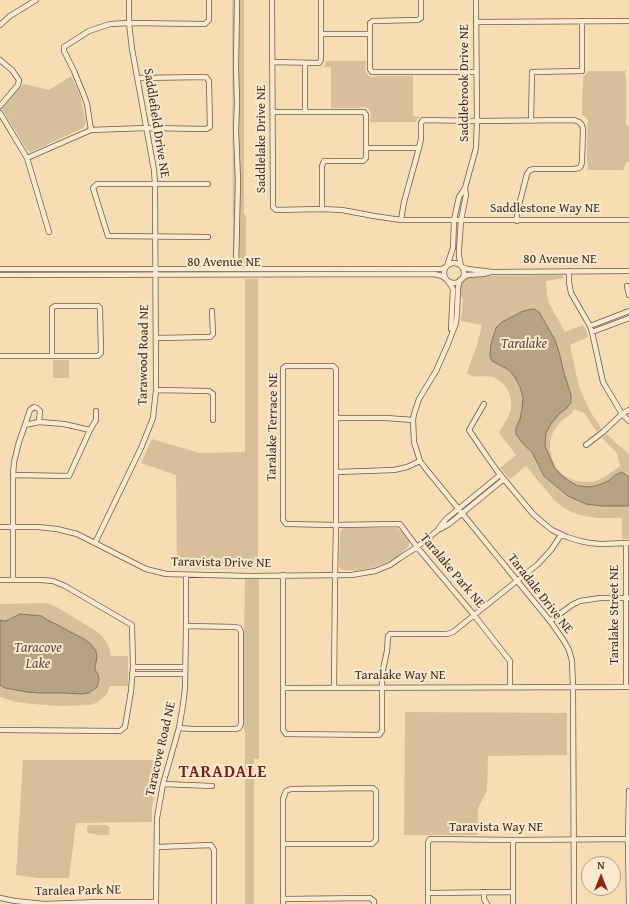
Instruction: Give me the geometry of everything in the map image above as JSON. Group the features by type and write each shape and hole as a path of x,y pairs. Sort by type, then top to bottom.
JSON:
{"street":[{"path":"0,25 10,16 36,0"},
{"name":"Saddlefield Drive NE","path":"129,0 129,23 154,170 155,274"},
{"path":"90,130 84,92 64,51 64,47 90,32 110,24 205,24 209,20 209,0"},
{"path":"236,264 238,181 236,130 237,0"},
{"name":"Saddlelake Drive NE","path":"272,0 273,207 276,210 342,210 401,220 461,220"},
{"path":"272,62 319,63 321,60 321,0"},
{"path":"421,0 421,18 418,20 373,21 370,23 370,69 372,72 476,72"},
{"name":"Saddlebrook Drive NE","path":"446,267 453,248 454,220 459,196 465,188 476,148 476,0"},
{"path":"531,121 532,72 582,71 582,21"},
{"path":"476,22 629,21"},
{"path":"321,34 370,34"},
{"path":"0,60 12,70 18,80 18,85 0,106"},
{"path":"305,63 305,112"},
{"path":"27,158 90,130 146,128 206,129 210,127 209,81 206,77 138,78"},
{"path":"273,112 364,112 366,115 366,158 363,161 324,161 322,166 322,209"},
{"path":"0,113 27,158 50,232"},
{"path":"401,220 404,202 421,139 421,122 424,120 574,120 579,122 583,129 582,162 580,168 530,170 527,174 517,213 517,221"},
{"path":"366,148 419,148"},
{"path":"208,184 97,184 93,188 108,236 208,237"},
{"name":"Saddlebrook Drive NE","path":"462,266 459,256 461,220 466,195 465,188"},
{"name":"Saddlestone Way NE","path":"461,220 629,220"},
{"path":"452,263 462,266 464,274 461,280 451,282 447,280 444,273 446,267 452,263"},
{"name":"80 Avenue NE","path":"462,266 468,269 492,272 629,271"},
{"name":"80 Avenue NE","path":"0,269 442,269 446,267"},
{"path":"569,271 571,293 590,326 603,382 622,414 629,421"},
{"name":"80 Avenue NE","path":"461,280 468,275 492,272"},
{"name":"Tarawood Road NE","path":"95,543 153,418 156,390 155,274"},
{"name":"80 Avenue NE","path":"0,275 434,274 442,276 447,280"},
{"name":"Taradale Drive NE","path":"447,280 453,288 451,333"},
{"name":"Taradale Drive NE","path":"461,280 458,288 456,323 436,371 419,399 414,414 414,442 420,461 550,621 569,650 572,660 573,687 574,904"},
{"path":"627,286 629,295"},
{"path":"0,356 52,356 98,356 101,353 100,308 98,306 55,306 52,308 52,356"},
{"path":"156,338 210,337 213,334 212,311"},
{"path":"590,326 629,311"},
{"path":"592,332 629,318"},
{"name":"Taralake Terrace NE","path":"334,687 336,525 336,369 333,366 286,366 283,368 283,520 286,524 336,525"},
{"path":"156,390 209,391 213,394 213,420"},
{"path":"484,404 469,430 500,475 542,522 560,535 580,541 601,544 627,543"},
{"path":"13,580 14,462 18,442 30,410 34,407 40,411 39,422"},
{"path":"586,445 603,432 622,414 629,410"},
{"path":"13,475 69,476 96,420 96,411"},
{"path":"336,418 386,418 413,420"},
{"path":"25,425 39,422 64,424 90,430"},
{"path":"336,472 394,470 408,467 420,461"},
{"name":"Taravista Drive NE","path":"438,530 446,519 500,475"},
{"name":"Taravista Drive NE","path":"0,527 38,527 57,529 77,534 146,570 166,574 352,575 375,571 390,565 417,547 438,530 449,524 504,479"},
{"name":"Taralake Park NE","path":"336,525 400,524 510,661 510,687"},
{"path":"283,575 283,730 286,734 379,734 382,731 382,674 387,651 388,636 390,634 450,634 538,564 548,554 560,535"},
{"name":"Taralake Street NE","path":"627,543 628,687"},
{"name":"Taracove Road NE","path":"156,903 157,818 163,784 179,728 185,688 186,575"},
{"path":"0,580 53,581 65,586 132,625 133,667 125,727 120,731 0,730"},
{"path":"550,621 580,601 600,598 628,598"},
{"path":"179,728 193,730 235,730 239,728 241,724 241,636 239,628 186,626"},
{"path":"133,667 185,667"},
{"path":"132,674 185,674"},
{"name":"Taralake Way NE","path":"284,688 628,687"},
{"path":"163,784 212,786"},
{"path":"283,844 372,844 376,840 376,791 373,788 291,789 286,791 283,799 283,844 283,901 370,898 374,901 374,904"},
{"path":"629,791 629,904"},
{"name":"Taravista Way NE","path":"428,904 428,843 430,839 628,839"},
{"path":"513,840 513,904"},
{"path":"157,846 211,846 214,850 214,904"},
{"path":"484,892 484,900 487,904"},
{"path":"429,893 513,892"},
{"name":"Taralea Park NE","path":"0,898 44,904 156,903"}],"shaded area":[{"path":"232,0 244,0 244,214 246,215 246,265 233,265"},
{"path":"326,61 366,61 365,71 372,77 413,76 413,116 420,117 416,122 370,122 371,113 368,108 331,108 331,67 324,67"},
{"path":"588,71 626,71 626,123 629,126 629,162 627,161 623,170 587,170 588,121 586,117 582,115 583,77"},
{"path":"71,76 80,95 86,123 83,128 31,152 27,150 2,109 24,84 49,90"},
{"path":"562,275 564,278 546,281 549,303 565,332 583,325 587,332 588,337 570,345 579,387 590,411 601,428 597,432 584,413 574,409 571,414 560,422 553,432 550,441 552,459 557,469 565,476 576,481 593,482 603,478 620,466 617,453 602,438 607,434 629,454 629,539 622,539 622,518 597,518 585,516 564,508 554,500 526,466 510,479 500,468 516,455 499,433 511,410 511,399 509,393 500,381 493,377 474,377 467,373 482,325 461,321 463,299 460,292 461,285 464,281 469,277 477,276"},
{"path":"245,279 258,279 258,569 177,568 176,475 141,463 152,439 200,453 245,452"},
{"path":"53,360 69,360 69,378 53,378"},
{"path":"396,528 400,530 409,541 409,546 393,559 375,567 356,571 342,570 339,566 340,533 342,529"},
{"path":"245,579 259,579 259,759 254,759 254,904 245,904 245,732 243,684"},
{"name":"Taracove Lake","path":"46,603 55,606 96,631 107,643 111,656 128,656 128,686 110,686 107,694 98,702 91,705 58,706 33,704 16,702 0,697 0,604"},
{"path":"405,712 567,713 567,755 488,756 487,791 478,808 478,835 404,835"},
{"path":"23,760 162,760 152,807 152,822 76,823 69,878 38,878 16,875"},
{"path":"88,825 107,825 110,828 109,835 87,833"}],"water":[{"name":"Taralake","path":"534,309 539,312 555,340 571,395 571,402 567,408 559,414 546,433 545,446 554,467 569,481 578,486 589,487 608,481 615,475 622,472 629,477 629,506 602,506 586,504 568,496 544,476 532,452 524,445 516,434 523,398 520,387 509,370 492,361 490,356 491,344 496,328 502,322 521,312"},
{"name":"Taracove Lake","path":"20,614 42,616 91,644 96,651 97,657 95,670 98,674 99,680 97,687 89,693 81,694 27,692 5,688 0,685 0,620 6,621"}],"district":[{"name":"TARADALE","path":"223,773"}]}
